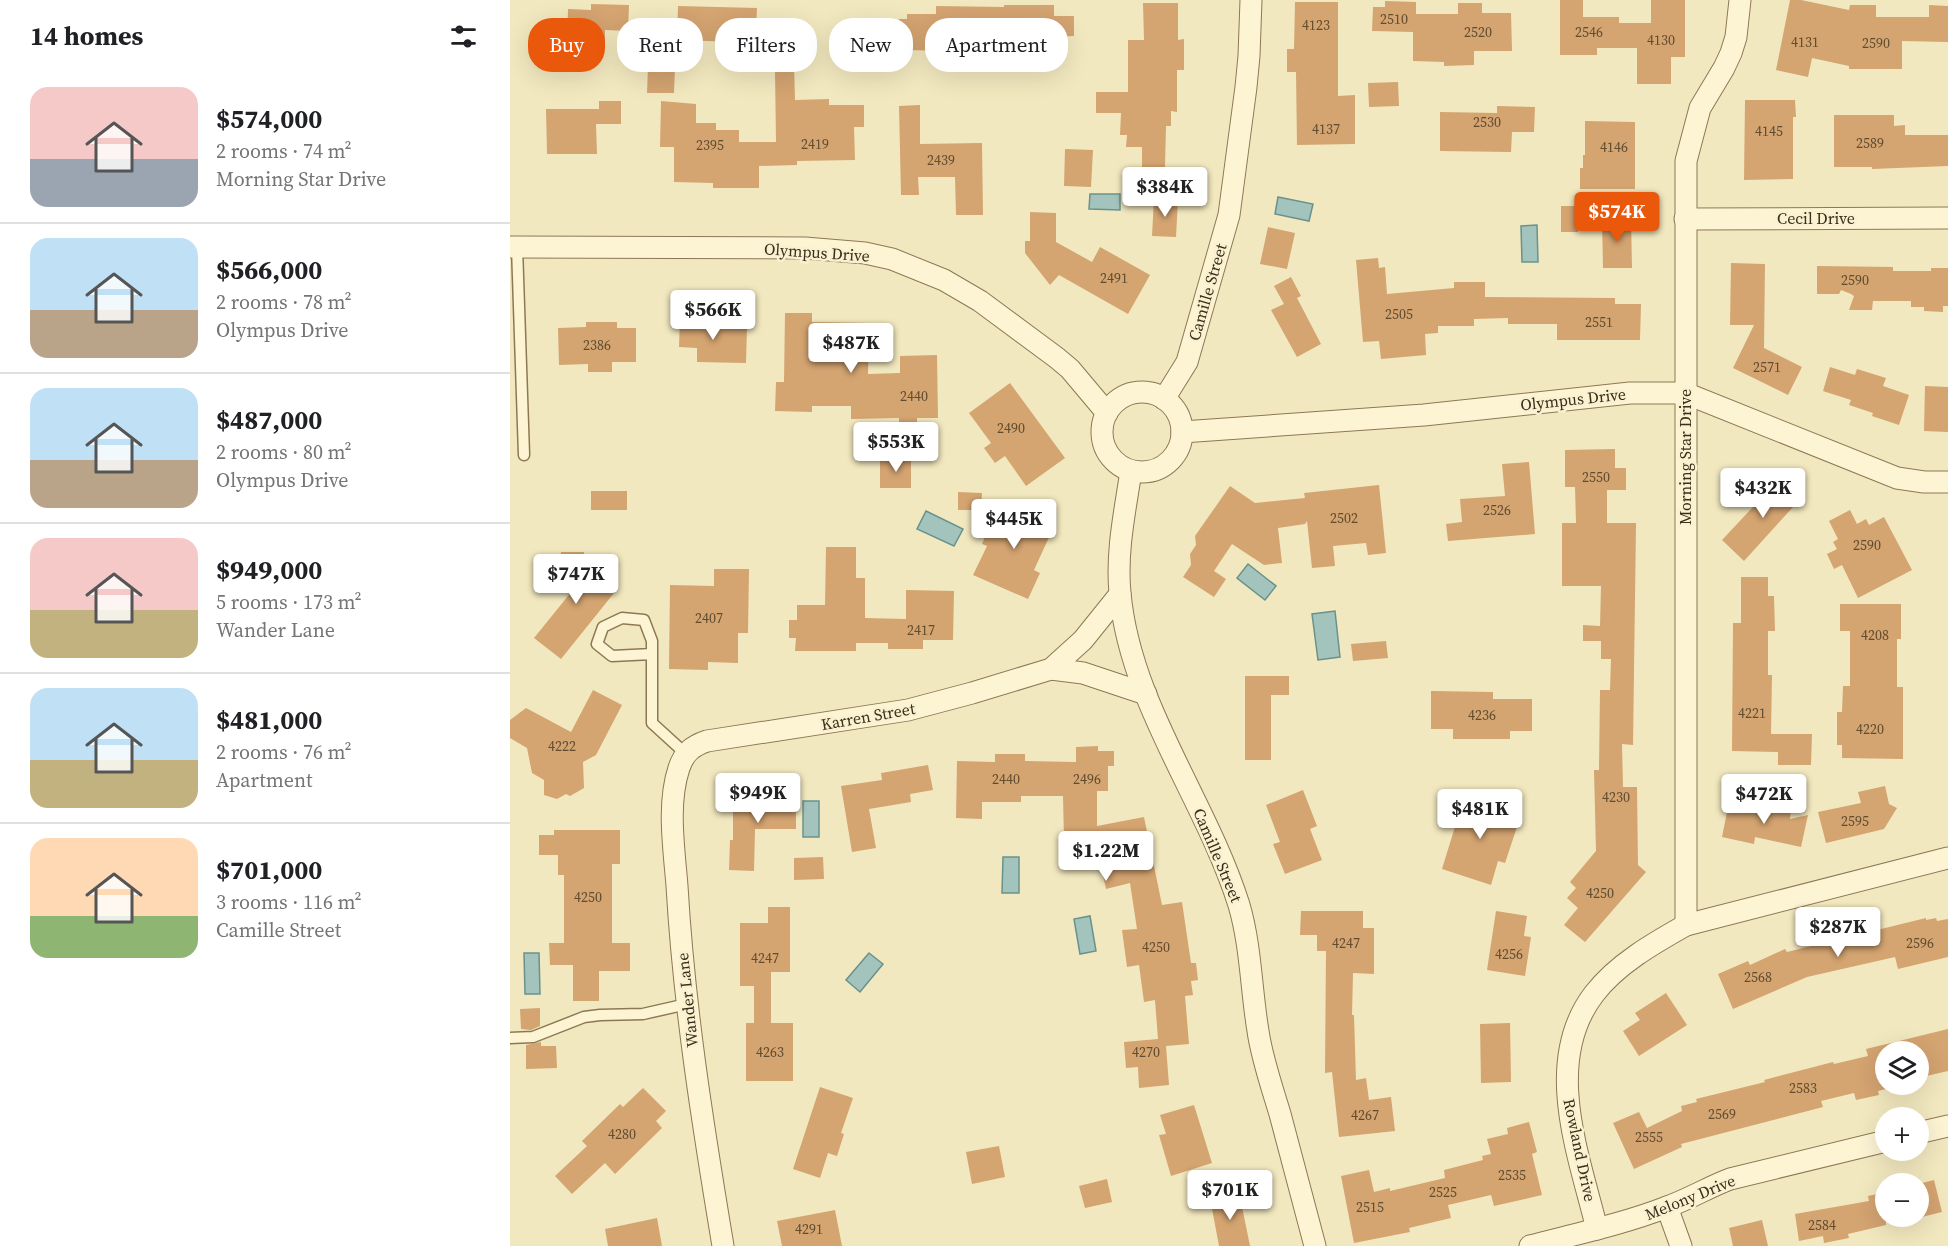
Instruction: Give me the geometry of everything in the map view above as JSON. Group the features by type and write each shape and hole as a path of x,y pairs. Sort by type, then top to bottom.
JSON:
{"street":[{"name":"Camille Street","path":"1164,399 1187,362 1229,215 1246,87 1251,0"},
{"name":"Morning Star Drive","path":"1686,925 1686,161 1700,108 1731,53 1736,37 1740,0"},
{"name":"Cecil Drive","path":"1685,219 1948,218"},
{"name":"Olympus Drive","path":"514,247 805,248 865,253 892,259 944,280 980,301 1070,369 1107,413"},
{"path":"1139,392 1164,399 1174,408 1180,420 1182,432 1175,455 1156,470 1143,472 1131,471 1116,462 1105,448 1102,436 1107,413 1116,402 1127,395 1139,392"},
{"name":"Olympus Drive","path":"1182,432 1424,415 1629,393 1685,393 1897,478 1924,482 1948,482"},
{"name":"Camille Street","path":"1131,471 1123,520 1120,559 1120,594 1131,646 1146,694 1221,858 1240,908 1264,1063 1315,1246"},
{"name":"Karren Street","path":"1051,669 1083,639 1120,594"},
{"name":"Karren Street","path":"686,754 691,748 707,741 908,710 1051,669 1083,673 1146,694"},
{"name":"Wander Lane","path":"686,754 678,771 673,801 679,918 687,1004 703,1125 723,1246"},
{"name":"Rowland Drive","path":"1597,1229 1572,1127 1567,1095 1572,1040 1581,1015 1595,993 1623,966 1653,944 1686,925 1948,858"},
{"path":"1929,1130 1948,1126"},
{"name":"Melony Drive","path":"1530,1246 1597,1229 1667,1207 1730,1179 1875,1144"},
{"path":"1667,1207 1681,1246"}],"lane":[{"path":"514,247 524,455"},
{"path":"652,654 612,656 597,644 603,627 622,618 644,620 652,640 652,654 652,723 686,754"},
{"path":"510,1038 533,1036 584,1017 643,1014 687,1004"}],"water":[{"path":"1090,194 1120,194 1120,210 1089,209"},
{"path":"1278,197 1313,204 1309,221 1275,214"},
{"path":"1537,225 1538,262 1522,262 1521,226"},
{"path":"926,511 963,529 954,546 917,529"},
{"path":"1248,564 1276,586 1265,600 1237,578"},
{"path":"1335,611 1340,657 1318,660 1312,614"},
{"path":"803,801 819,801 819,837 803,837"},
{"path":"1003,857 1019,857 1019,893 1002,893"},
{"path":"1090,916 1096,951 1080,954 1074,919"},
{"path":"524,953 539,953 540,994 525,994"},
{"path":"869,953 883,964 860,992 846,980"}],"building":[{"path":"1560,0 1583,0 1583,17 1619,17 1619,23 1651,23 1651,0 1685,0 1685,57 1671,57 1671,84 1637,84 1637,48 1597,48 1597,55 1560,55"},
{"path":"1790,0 1801,0 1849,10 1850,5 1876,5 1876,17 1929,17 1929,5 1948,6 1948,42 1902,41 1902,69 1849,69 1849,66 1812,58 1808,77 1776,70"},
{"path":"1385,1 1416,2 1416,14 1458,14 1458,3 1482,3 1482,13 1511,13 1512,51 1474,51 1474,65 1444,66 1444,62 1413,61 1413,32 1372,31 1373,7 1385,7"},
{"path":"1295,2 1338,2 1338,96 1355,95 1355,144 1297,145 1296,72 1287,72 1287,49 1294,49"},
{"path":"1143,3 1178,3 1178,40 1184,39 1184,70 1177,70 1177,112 1171,111 1171,126 1166,126 1165,167 1142,167 1142,147 1126,147 1127,135 1120,135 1121,113 1096,113 1096,92 1128,92 1128,40 1144,40"},
{"path":"591,4 629,5 628,18 617,18 617,31 605,30 605,18 568,18 568,9 591,10"},
{"path":"1004,5 1054,5 1054,16 1074,16 1074,36 1068,36 1068,18 925,18 925,50 913,50 913,18 907,18 907,14 936,14 936,6 1004,7"},
{"path":"678,6 757,8 756,18 715,18 715,41 703,41 703,18 678,18"},
{"path":"648,72 675,72 674,93 647,93"},
{"path":"775,72 794,72 795,100 829,99 829,105 864,105 864,127 854,127 855,160 797,161 797,165 759,166 759,188 713,188 713,183 674,182 674,147 660,147 661,101 696,104 696,123 716,123 716,130 739,130 739,142 776,142"},
{"path":"1398,82 1399,106 1369,107 1368,83"},
{"path":"1745,100 1795,100 1793,179 1744,180"},
{"path":"599,101 621,101 621,124 596,124 597,154 547,154 546,109 599,109"},
{"path":"920,105 920,144 982,143 983,215 956,215 955,177 918,177 919,195 901,195 899,106"},
{"path":"1497,106 1535,107 1534,132 1512,132 1511,152 1440,151 1440,112 1497,113"},
{"path":"1834,115 1894,115 1894,126 1905,125 1905,135 1948,135 1948,166 1872,169 1872,167 1834,167"},
{"path":"1585,121 1635,122 1635,189 1580,189 1580,168 1583,168 1583,155 1585,155"},
{"path":"1065,149 1093,150 1091,187 1064,186"},
{"path":"1154,198 1178,199 1176,237 1152,236"},
{"path":"1561,206 1578,206 1578,232 1561,232"},
{"path":"1030,212 1056,213 1056,242 1092,262 1100,247 1150,275 1128,314 1059,275 1050,285 1025,253 1025,241 1030,241"},
{"path":"1602,218 1631,218 1632,268 1603,268"},
{"path":"1268,227 1295,233 1287,269 1260,264"},
{"path":"1378,258 1379,268 1385,267 1387,294 1454,288 1454,282 1485,282 1485,297 1615,298 1615,304 1641,304 1640,340 1557,340 1557,324 1508,324 1508,318 1474,319 1474,326 1438,326 1438,333 1425,334 1426,355 1381,359 1379,341 1363,342 1356,260"},
{"path":"1731,263 1765,264 1764,348 1802,367 1788,395 1733,368 1754,325 1730,325"},
{"path":"1817,266 1893,267 1893,271 1931,271 1931,268 1948,268 1948,306 1943,306 1943,312 1924,311 1924,307 1911,307 1911,301 1873,301 1872,310 1849,310 1854,296 1851,294 1841,290 1839,294 1817,294"},
{"path":"1291,277 1301,296 1297,298 1321,344 1297,357 1271,310 1284,304 1274,286"},
{"path":"785,313 812,313 812,322 869,323 868,374 900,373 900,356 937,355 938,418 917,418 917,426 899,426 899,418 851,419 851,406 812,406 812,412 775,411 776,382 784,382"},
{"path":"680,316 708,316 708,326 747,327 746,363 697,362 697,348 679,347"},
{"path":"586,322 617,322 617,328 636,328 636,362 612,362 612,372 588,372 588,364 559,365 558,328 586,327"},
{"path":"1830,367 1855,375 1857,369 1886,378 1883,386 1909,395 1899,425 1849,405 1851,400 1823,391"},
{"path":"1010,383 1065,458 1026,486 1005,456 995,463 984,448 991,443 969,413"},
{"path":"1925,386 1948,387 1948,432 1924,431"},
{"path":"1615,449 1615,468 1626,468 1626,490 1607,490 1607,523 1636,523 1633,745 1622,744 1623,787 1637,787 1638,865 1646,872 1585,942 1564,925 1578,908 1567,898 1576,888 1570,882 1596,851 1594,770 1599,770 1600,690 1610,690 1611,659 1601,659 1601,641 1583,641 1583,625 1600,626 1601,586 1562,586 1562,523 1576,523 1575,487 1565,487 1565,450"},
{"path":"911,457 911,488 880,488 880,458"},
{"path":"1529,462 1535,534 1448,541 1446,524 1462,522 1460,499 1505,496 1502,464"},
{"path":"1782,476 1803,496 1744,561 1722,540"},
{"path":"1379,485 1386,553 1368,555 1366,543 1333,546 1335,566 1312,568 1307,521 1305,524 1278,528 1282,563 1264,565 1232,544 1214,571 1226,579 1214,597 1183,577 1191,565 1190,554 1196,545 1195,536 1230,486 1255,503 1305,498 1304,493"},
{"path":"591,491 627,491 627,510 591,510"},
{"path":"958,492 982,493 981,510 958,510"},
{"path":"1012,504 1056,522 1034,570 1040,573 1028,599 973,575 987,546 982,544 996,510 1007,515"},
{"path":"1850,510 1857,524 1866,519 1869,525 1884,517 1912,570 1858,598 1842,565 1834,569 1827,554 1837,549 1833,542 1838,539 1829,521"},
{"path":"826,547 856,547 856,578 865,578 865,618 906,619 906,590 954,591 953,640 923,640 923,649 888,649 888,643 856,643 856,651 795,651 796,638 789,638 789,620 797,620 797,605 825,605"},
{"path":"561,552 584,552 584,561 618,588 561,659 534,638 585,575 560,574"},
{"path":"714,569 749,569 748,633 738,633 738,663 708,662 708,670 669,669 670,585 714,586"},
{"path":"1741,577 1768,577 1768,596 1774,596 1775,631 1768,631 1768,675 1772,675 1771,734 1812,734 1811,765 1778,765 1778,752 1732,751 1733,623 1741,623"},
{"path":"1840,604 1901,604 1901,639 1897,639 1897,687 1903,687 1903,759 1842,758 1842,745 1837,745 1837,712 1842,712 1843,686 1850,686 1850,631 1840,631"},
{"path":"1386,641 1388,658 1353,661 1351,644"},
{"path":"1245,676 1289,676 1289,695 1271,695 1271,760 1245,760"},
{"path":"593,690 622,705 596,755 583,762 584,788 570,796 566,794 557,799 544,795 544,780 532,773 527,748 510,738 510,720 526,708 571,732"},
{"path":"1431,691 1493,692 1493,699 1532,699 1532,731 1510,731 1510,739 1453,739 1453,729 1431,729"},
{"path":"1098,746 1098,751 1114,751 1114,766 1108,766 1108,791 1097,791 1097,826 1144,817 1162,905 1182,902 1191,963 1196,963 1198,980 1191,981 1193,995 1185,996 1189,1044 1166,1046 1169,1085 1139,1088 1138,1067 1126,1068 1124,1042 1158,1039 1155,1000 1144,1002 1139,965 1127,967 1122,930 1137,929 1130,883 1106,889 1095,840 1064,840 1063,796 1021,796 1021,802 982,802 982,819 956,818 957,761 995,762 995,754 1025,754 1025,761 1076,762 1076,747"},
{"path":"928,765 933,790 910,794 911,802 869,809 876,848 852,852 841,786 882,780 881,773"},
{"path":"1885,786 1889,804 1897,808 1884,829 1826,843 1818,812 1861,803 1858,792"},
{"path":"1303,790 1317,826 1310,829 1322,860 1285,874 1273,844 1280,842 1266,805"},
{"path":"1474,791 1504,800 1498,821 1517,827 1505,863 1498,861 1491,885 1442,869 1458,817 1465,819"},
{"path":"733,794 796,794 796,829 755,829 754,871 729,870 730,840 733,840"},
{"path":"1729,802 1756,808 1757,803 1791,810 1790,819 1808,815 1801,847 1755,837 1754,844 1722,837"},
{"path":"554,830 620,830 620,864 612,864 612,943 630,943 630,971 599,971 599,1001 573,1001 573,965 550,965 549,943 564,943 564,875 558,875 558,855 539,855 539,835 554,835"},
{"path":"823,857 824,879 794,880 794,858"},
{"path":"768,907 790,907 790,972 771,972 771,1023 793,1023 793,1081 746,1081 746,1023 754,1023 754,986 740,986 740,923 768,923"},
{"path":"1301,911 1363,911 1363,928 1374,928 1374,974 1353,973 1352,1015 1354,1015 1356,1080 1366,1078 1369,1100 1391,1097 1395,1131 1339,1137 1332,1072 1325,1073 1326,951 1317,951 1317,935 1300,935"},
{"path":"1496,911 1527,916 1524,936 1531,937 1525,976 1487,970"},
{"path":"1926,918 1926,920 1936,918 1937,921 1948,919 1948,957 1898,969 1895,957 1807,977 1733,1009 1718,974 1748,961 1750,965 1785,949 1787,952"},
{"path":"1666,993 1687,1025 1639,1056 1623,1031 1640,1020 1635,1013"},
{"path":"540,1008 540,1026 531,1030 521,1029 520,1009"},
{"path":"1510,1023 1511,1082 1481,1083 1480,1024"},
{"path":"1948,1029 1948,1071 1929,1075 1929,1041 1899,1041"},
{"path":"541,1042 541,1046 556,1046 557,1068 526,1069 526,1045"},
{"path":"1875,1047 1875,1095 1879,1095 1856,1100 1854,1093 1821,1101 1823,1107 1681,1144 1682,1147 1634,1169 1613,1123 1639,1112 1647,1128 1682,1111 1681,1106 1697,1102 1696,1099 1833,1062 1834,1064 1868,1056 1866,1049"},
{"path":"820,1087 853,1098 841,1133 844,1134 837,1156 828,1153 820,1178 793,1169"},
{"path":"643,1088 666,1111 656,1121 662,1128 615,1174 605,1163 572,1194 555,1176 587,1146 582,1141 620,1104 623,1107"},
{"path":"1194,1105 1212,1163 1171,1176 1159,1135 1166,1134 1160,1115"},
{"path":"1529,1122 1537,1152 1532,1154 1542,1195 1494,1206 1491,1195 1448,1205 1451,1218 1409,1228 1410,1232 1354,1243 1341,1176 1369,1170 1374,1192 1390,1188 1390,1191 1445,1178 1444,1170 1483,1160 1482,1156 1491,1154 1487,1139 1508,1134 1507,1128"},
{"path":"999,1146 1005,1177 972,1184 966,1152"},
{"path":"1107,1179 1112,1202 1085,1208 1079,1186"},
{"path":"1934,1180 1942,1212 1929,1215 1929,1181"},
{"path":"1239,1192 1250,1246 1219,1246 1210,1198"},
{"path":"1875,1194 1875,1227 1878,1227 1848,1234 1849,1238 1824,1243 1823,1236 1799,1241 1795,1214 1869,1201 1868,1196"},
{"path":"835,1210 842,1246 782,1246 777,1221"},
{"path":"657,1218 662,1246 608,1246 605,1229"},
{"path":"1762,1220 1768,1246 1733,1246 1729,1228"}]}
